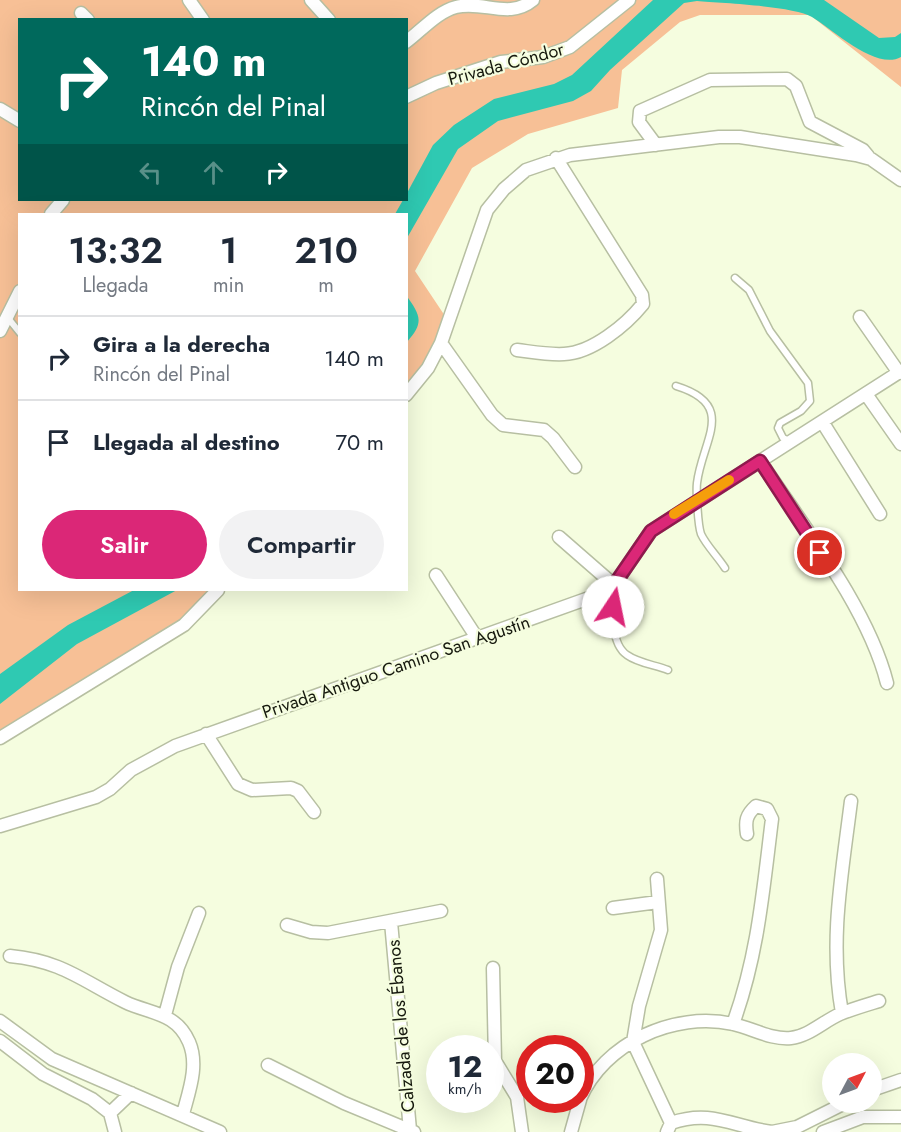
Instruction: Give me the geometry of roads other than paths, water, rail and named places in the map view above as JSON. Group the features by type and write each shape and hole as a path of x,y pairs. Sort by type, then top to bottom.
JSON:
{"street":[{"path":"189,0 202,18"},
{"path":"311,0 327,18"},
{"path":"408,40 443,12 458,6 514,10 533,0"},
{"name":"Privada Cóndor","path":"408,96 436,83 501,62 543,57 570,47 628,0"},
{"path":"656,145 639,122 640,111 710,80 787,79 796,86 810,122 863,150 871,159 901,180"},
{"path":"0,109 18,120"},
{"path":"408,393 428,368 441,344 487,210 504,189 526,170 556,158 740,137 871,159"},
{"path":"517,350 566,354 586,348 606,337 643,304 642,295 556,158"},
{"path":"52,213 62,201"},
{"path":"0,331 18,296"},
{"path":"860,317 900,372"},
{"path":"441,344 492,415 503,425 544,430 575,467"},
{"name":"Privada Antiguo Camino San Agustín","path":"0,826 96,797 147,760 206,734 603,594 614,585 651,531 900,372"},
{"path":"866,394 901,444"},
{"path":"823,423 880,514"},
{"path":"760,461 856,608 875,645 887,682"},
{"path":"559,537 614,585"},
{"path":"436,575 477,638"},
{"path":"0,738 184,625 217,591"},
{"path":"206,734 238,784 252,790 291,788 298,791 314,812"},
{"path":"842,1013 835,965 835,930 851,801"},
{"path":"733,1023 745,990 755,949 772,819 766,809 756,806 748,812 745,822 747,834"},
{"path":"657,879 661,930 639,1006 633,1042 669,1127 694,1116 711,1116 757,1131 772,1132 797,1127 825,1113"},
{"path":"613,908 658,902"},
{"path":"287,925 311,932 328,933 441,911"},
{"path":"165,1015 178,967 199,914"},
{"name":"Calzada de los Ébanos","path":"392,922 412,1131"},
{"path":"10,956 38,959 60,966 125,1002 165,1015 183,1032 193,1053 193,1071 183,1114"},
{"path":"493,968 495,1060 517,1097 522,1132"},
{"path":"594,1075 633,1042 654,1030 672,1024 710,1021 733,1023 771,1036 791,1038 842,1013 879,1001"},
{"path":"0,1021 52,1059 220,1132"},
{"path":"0,1041 43,1074 92,1099 110,1113 115,1132"},
{"path":"268,1065 344,1103 412,1131"},
{"path":"882,1087 901,1080"},
{"path":"110,1113 130,1093"},
{"path":"571,1132 576,1113"},
{"path":"823,1132 863,1117 901,1118"}],"lane":[{"path":"735,278 749,290 770,331 807,383 810,401 801,411 780,423 778,428 783,438 792,442"},
{"path":"8,318 18,330"},
{"path":"676,386 699,396 713,416 712,434 697,485 701,534 725,568"},
{"path":"614,585 613,607 617,641 622,651 629,657 668,670"}],"water":[{"path":"653,0 824,0 879,38 895,37 901,33 901,57 891,60 867,54 803,13 739,4 697,1 684,3 610,70 591,91 573,101 498,121 458,149 408,236 408,213 396,213 402,201 408,201 408,191 433,145 454,125 494,99 554,84 572,75"},
{"path":"408,298 418,318 413,335 408,341"},
{"path":"132,591 175,591 77,644 0,704 0,674 68,625"}]}
